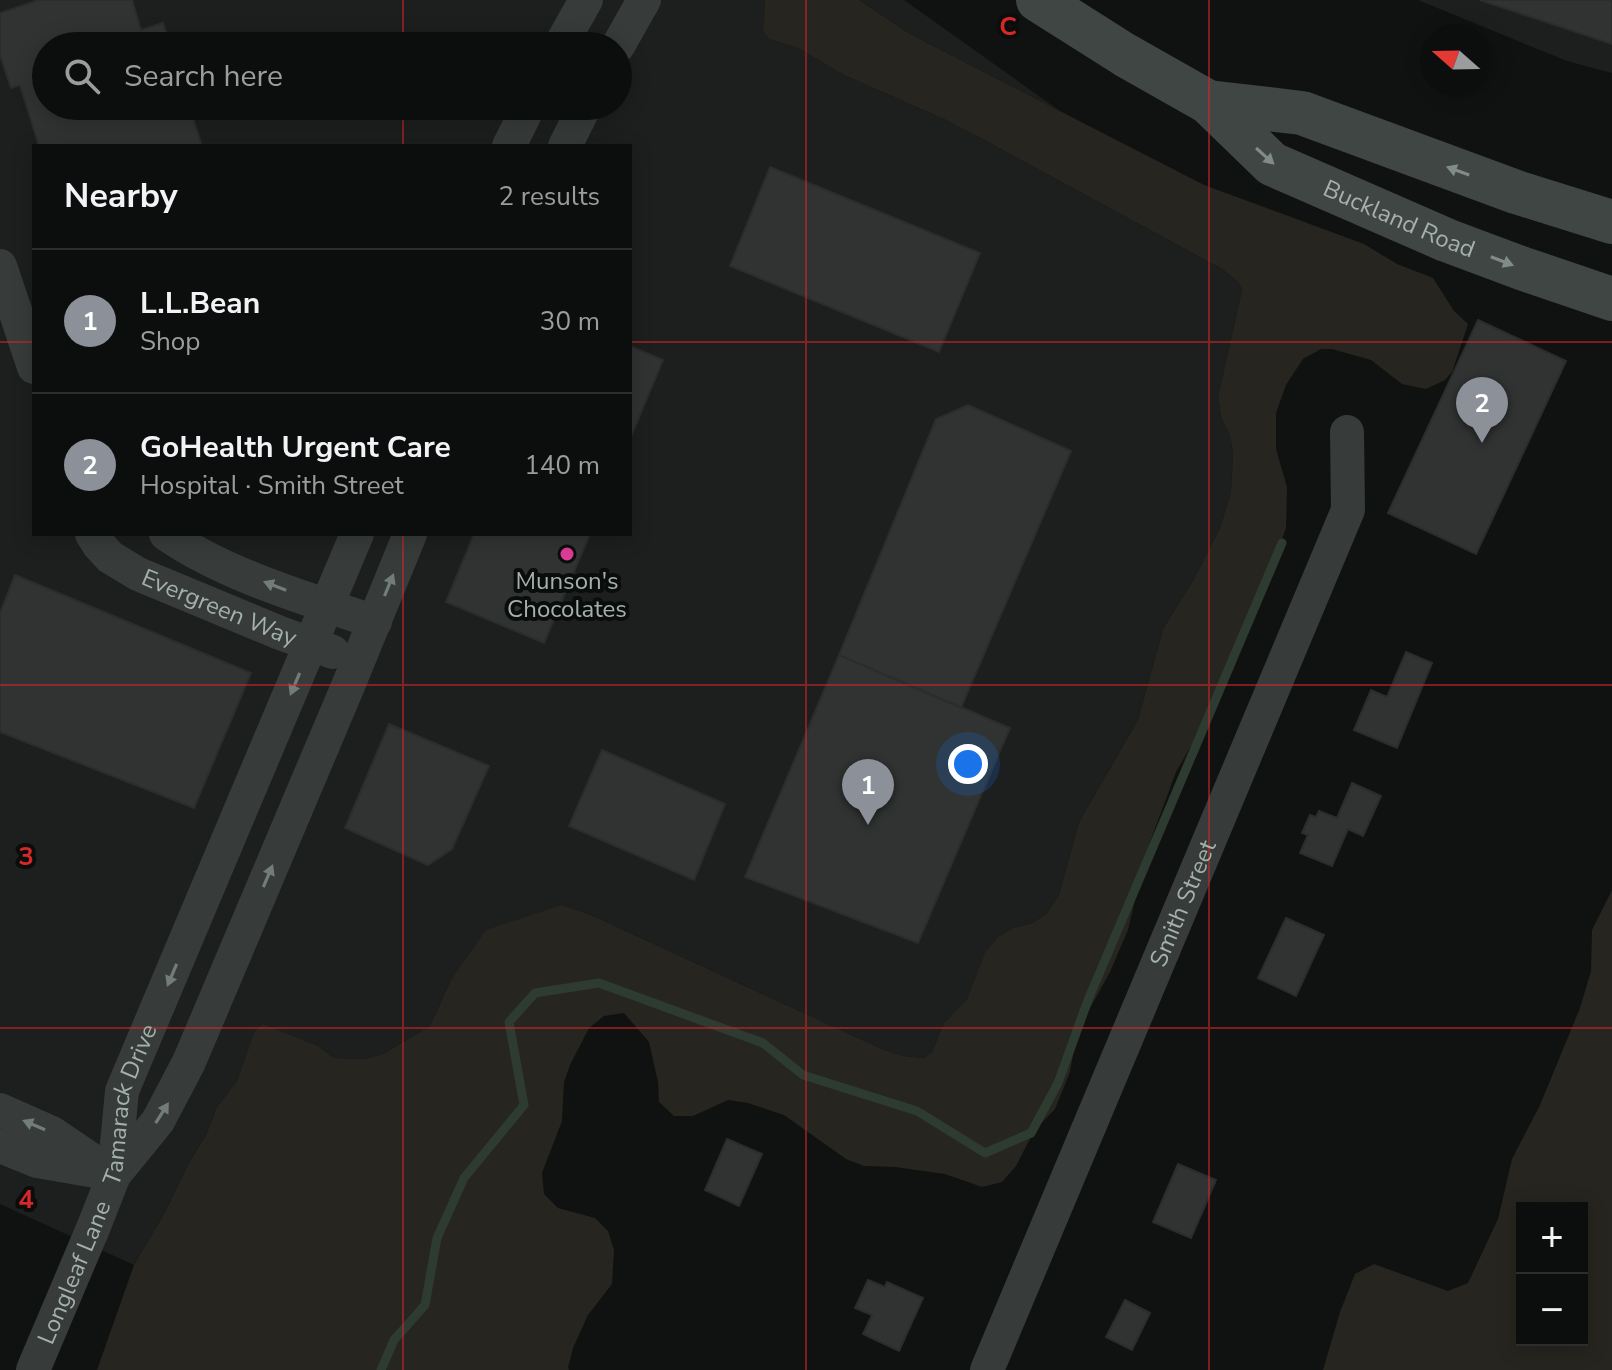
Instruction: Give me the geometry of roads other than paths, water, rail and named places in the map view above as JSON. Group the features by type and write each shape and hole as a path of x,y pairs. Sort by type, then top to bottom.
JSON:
{"main road":[{"name":"Buckland Road","path":"1038,0 1125,55 1208,102 1272,164 1446,240 1612,299"},
{"name":"Buckland Road","path":"1208,102 1302,113 1516,192 1612,222"}],"street":[{"path":"568,32 586,0"},
{"path":"626,32 644,0"},
{"path":"510,144 522,120"},
{"path":"566,144 578,120"},
{"path":"0,266 32,361"},
{"name":"Smith Street","path":"987,1370 1348,510 1347,432"},
{"name":"Evergreen Way","path":"93,536 110,557 127,568 272,630 359,660"},
{"name":"Evergreen Way","path":"169,536 225,566 375,622"},
{"name":"Tamarack Drive","path":"114,1175 122,1091 356,536"},
{"name":"Tamarack Drive","path":"114,1175 158,1121 172,1095 239,944 409,536"},
{"path":"194,925 239,944"},
{"path":"0,1110 52,1133 114,1175"},
{"path":"0,1146 37,1161 114,1175"},
{"name":"Longleaf Lane","path":"33,1370 114,1175"}],"waterway":[{"path":"381,1370 394,1340 425,1305 437,1238 464,1178 524,1105 509,1022 535,993 599,983 763,1043 803,1075 917,1111 985,1153 1031,1133 1058,1083 1088,1000 1282,543"}],"place":[{"name":"GoHealth Urgent Care","path":"1482,443"},
{"name":"Munson's Chocolates","path":"567,554"},
{"name":"L.L.Bean","path":"868,825"}]}
